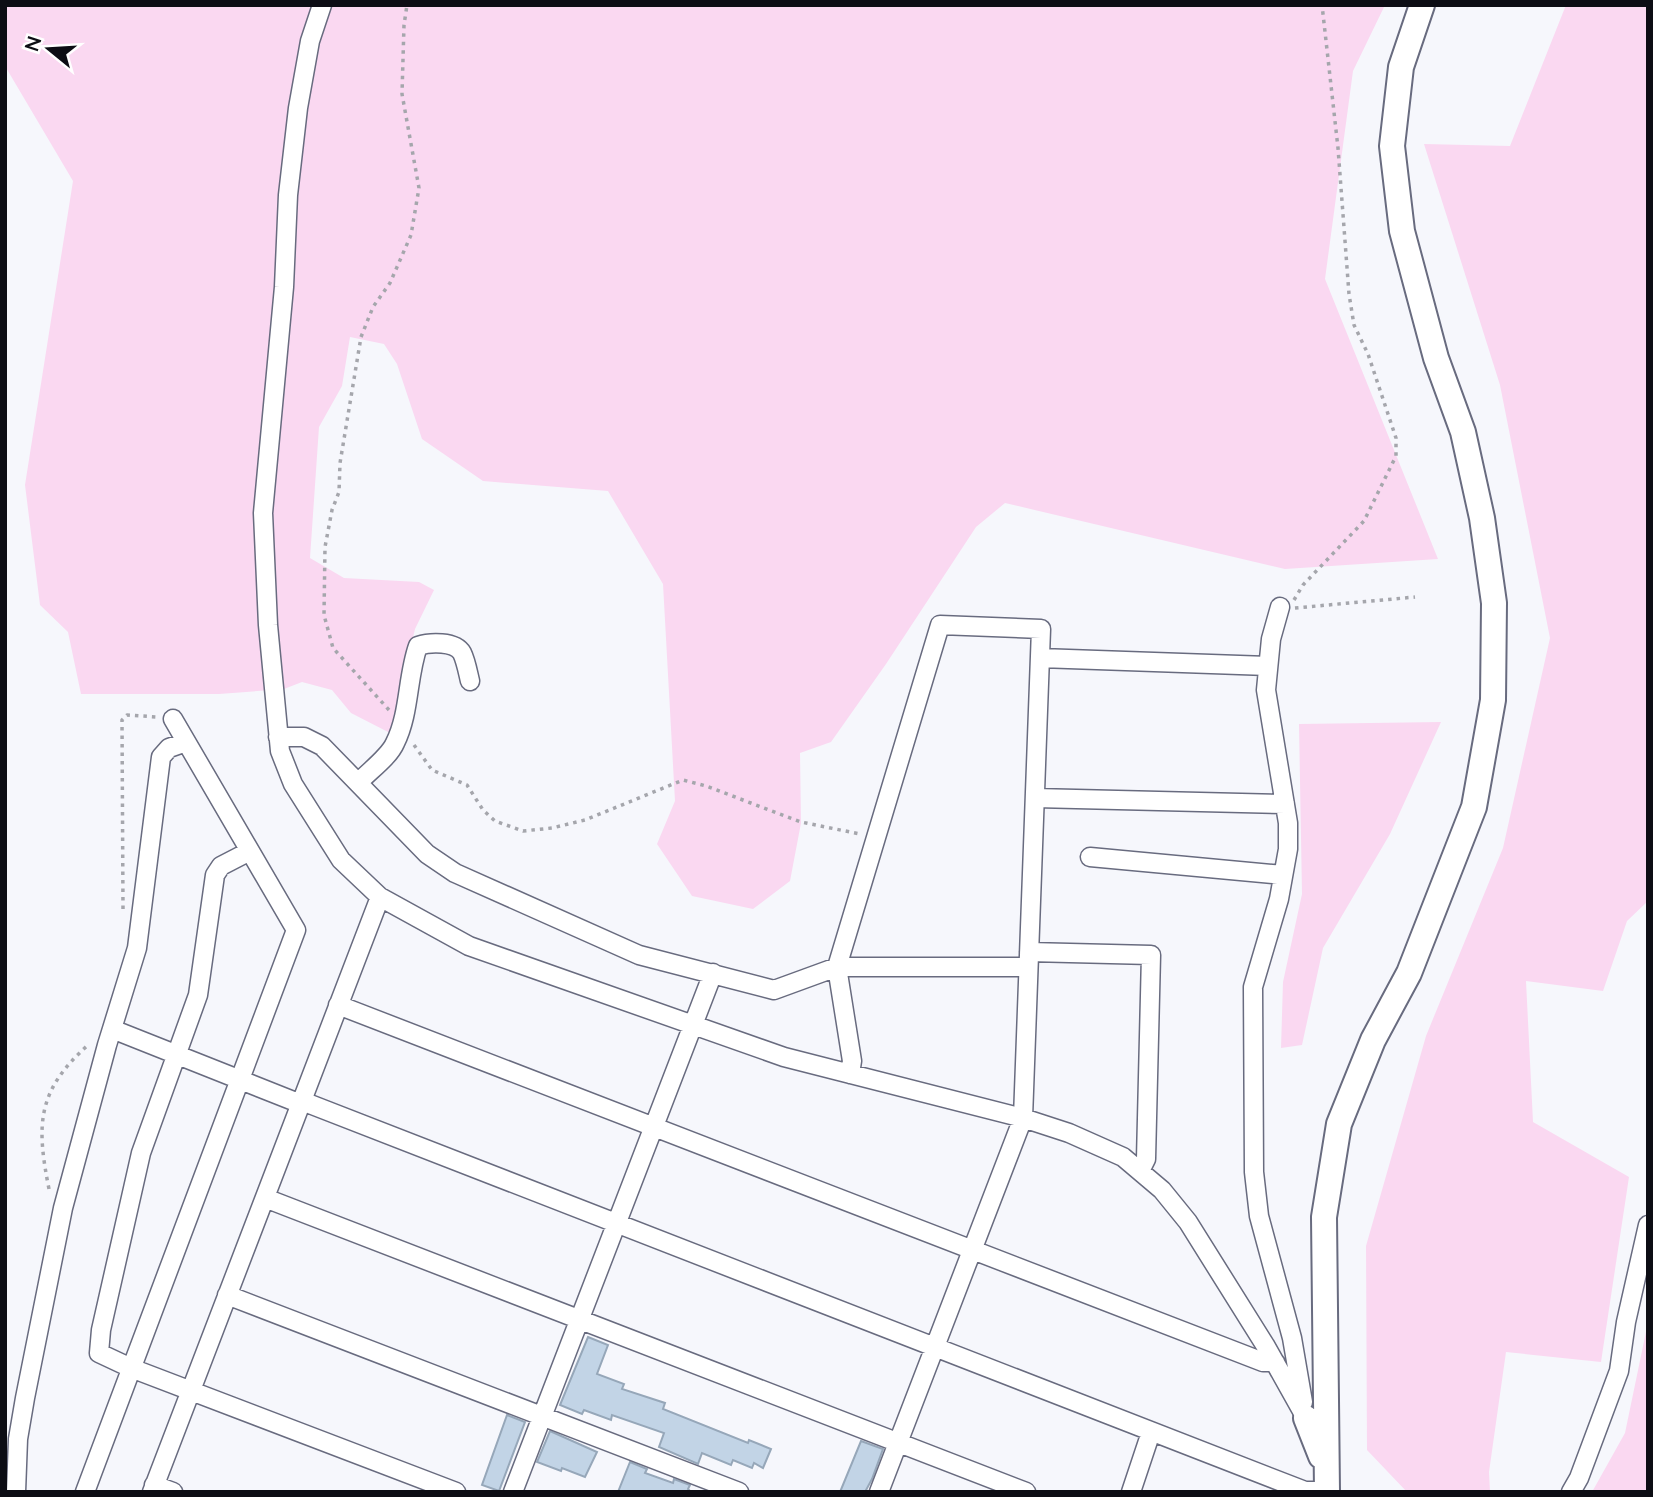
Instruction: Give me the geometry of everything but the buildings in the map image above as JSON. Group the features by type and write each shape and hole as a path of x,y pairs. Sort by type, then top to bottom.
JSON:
{"street":[{"path":"322,5 310,41 298,108 288,195 284,288 263,513 268,625 280,751 293,784 341,859 380,897 469,946 784,1056 1023,1118 1069,1133 1123,1157 1162,1190 1188,1222 1275,1362 1306,1418 1320,1450 1327,1491"},
{"path":"1327,1491 1324,1217 1339,1125 1373,1040 1409,973 1474,807 1493,699 1494,603 1482,518 1463,432 1436,358 1402,231 1392,146 1401,67 1422,5"},
{"path":"1286,608 1271,639 1266,691 1288,823 1288,849 1279,900 1253,987 1254,1172 1259,1216 1292,1338 1306,1418"},
{"path":"850,1074 852,1061 837,967 940,625 1041,629 1023,1118 879,1492"},
{"path":"358,783 395,745 418,646 427,642 457,648 463,654 470,681"},
{"path":"1040,658 1268,666"},
{"path":"85,1492 296,930 173,719"},
{"path":"278,737 304,737 322,746 427,854 455,873 639,955 774,990 837,967 1152,955 1146,1159 1140,1171"},
{"path":"16,1492 18,1439 24,1398 61,1216 109,1037 137,948 161,757 169,748 187,742"},
{"path":"1035,798 1285,804"},
{"path":"250,851 221,866 215,875 198,995 141,1153 101,1330 99,1353 190,1391 456,1492"},
{"path":"1090,857 1283,875"},
{"path":"173,1492 153,1488 380,897"},
{"path":"513,1492 713,973"},
{"path":"338,1005 971,1251 1263,1362 1275,1362"},
{"path":"109,1037 176,1055 301,1102 1305,1491 1327,1491"},
{"path":"265,1198 1026,1492"},
{"path":"1571,1492 1579,1478 1619,1371 1626,1322 1648,1225"},
{"path":"227,1294 739,1492"},
{"path":"1130,1492 1152,1432"}],"path":[{"path":"407,5 402,94 419,187 411,235 390,283 373,307 361,337 340,463 339,492 332,510 325,547 324,615 332,648 381,699 432,770 467,785 483,810 495,821 523,831 552,828 584,820 683,780 801,822 876,837"},
{"path":"1286,608 1293,603 1303,585 1364,521 1396,456 1396,438 1368,354 1354,325 1322,5"},
{"path":"1286,608 1415,597"},
{"path":"123,911 122,720 127,715 173,719"},
{"path":"61,1216 52,1201 43,1158 41,1123 44,1106 67,1064 92,1042 109,1037"}],"shaded area":[{"path":"5,5 1385,5 1353,71 1325,279 1438,559 1285,569 1005,503 976,527 831,742 800,753 801,823 790,881 753,909 692,896 657,844 675,801 663,584 608,491 483,481 422,439 397,364 384,344 350,337 342,386 319,427 310,558 344,578 419,582 434,590 415,629 390,733 351,713 332,690 302,682 284,689 219,694 81,694 68,632 40,605 25,485 73,181 5,66"},
{"path":"1566,5 1648,5 1648,901 1627,921 1603,991 1526,981 1533,1122 1629,1177 1601,1362 1506,1352 1489,1472 1490,1492 1407,1492 1367,1450 1366,1246 1426,1036 1503,848 1550,638 1500,385 1424,144 1510,146"},
{"path":"1441,722 1390,834 1323,948 1302,1045 1281,1048 1283,982 1302,894 1299,724"},
{"path":"1648,1322 1648,1492 1592,1492 1625,1433"}]}
